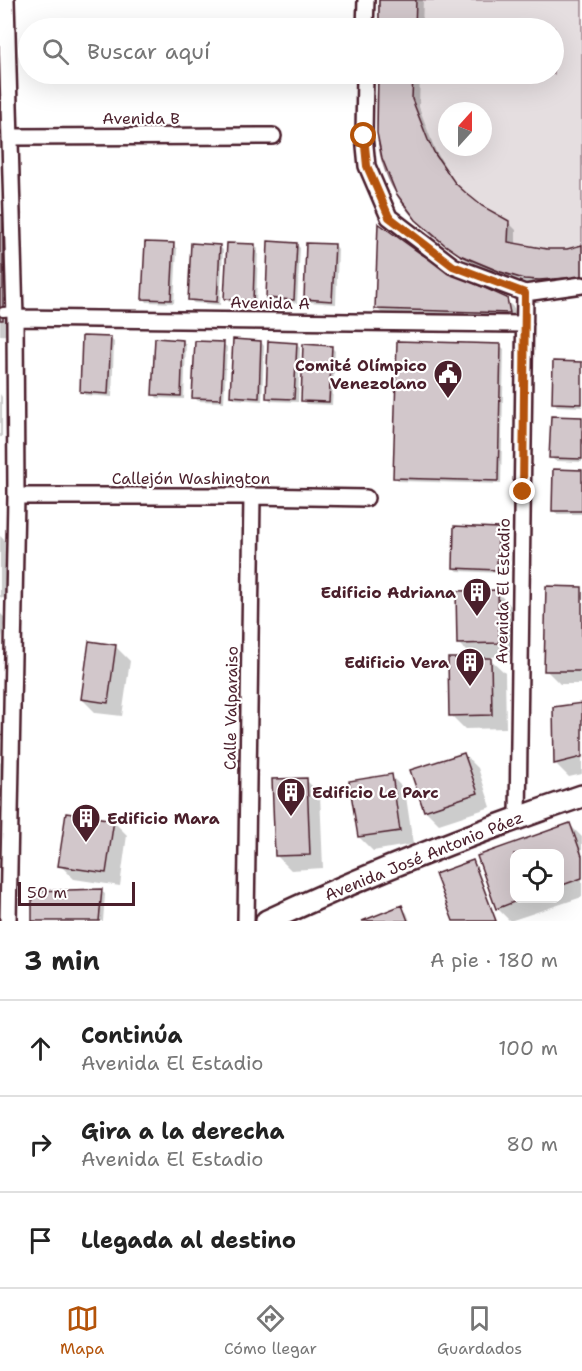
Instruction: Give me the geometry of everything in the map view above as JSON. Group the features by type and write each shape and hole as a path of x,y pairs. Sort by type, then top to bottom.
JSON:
{"main road":[{"name":"Avenida José Antonio Páez","path":"267,921 443,846 582,796"}],"street":[{"path":"6,0 10,137 8,225 16,496 8,921"},
{"path":"365,18 366,0"},
{"path":"365,84 364,136 367,166 389,217 453,266 525,293 582,285"},
{"name":"Avenida B","path":"10,137 273,136"},
{"name":"Avenida El Estadio","path":"518,818 525,293"},
{"name":"Avenida A","path":"11,313 525,324"},
{"name":"Callejón Washington","path":"16,496 366,498"},
{"name":"Calle Valparaiso","path":"246,921 252,496"}],"shaded area":[{"path":"379,0 582,0 582,277 534,280 509,275 471,260 445,245 410,213 400,200 386,171 379,146 378,84 564,84 564,18 379,18"}],"building":[{"path":"379,0 416,0 415,18 379,18"},
{"path":"378,84 413,84 412,99 428,140 455,183 482,206 509,221 508,242 547,249 567,249 582,245 582,277 524,279 460,255 444,244 416,220 396,193 382,158 377,133"},
{"path":"0,215 3,215 3,320 0,320"},
{"path":"378,223 420,253 458,276 507,298 510,313 375,309"},
{"path":"268,241 297,243 294,300 266,298"},
{"path":"145,242 174,243 171,300 142,299"},
{"path":"191,243 220,245 217,302 188,300"},
{"path":"227,243 255,244 253,301 224,299"},
{"path":"306,243 335,244 332,301 304,299"},
{"path":"82,336 111,337 108,394 80,392"},
{"path":"155,338 183,340 181,396 152,395"},
{"path":"233,339 261,341 259,398 230,396"},
{"path":"195,341 224,342 221,399 192,398"},
{"path":"268,341 297,343 294,399 266,398"},
{"name":"Comité Olímpico Venezolano","path":"397,341 501,344 498,481 393,478"},
{"path":"303,344 332,346 329,402 301,401"},
{"path":"553,361 582,362 582,404 552,403"},
{"path":"551,416 582,417 582,459 549,458"},
{"path":"553,469 582,470 582,511 552,511"},
{"path":"454,526 498,528 497,570 453,568"},
{"path":"546,586 582,587 582,671 544,671"},
{"name":"Edificio Adriana","path":"498,590 499,643 457,644 456,591"},
{"path":"89,641 116,645 108,703 81,699"},
{"name":"Edificio Vera","path":"448,658 491,658 492,715 449,716"},
{"path":"582,703 582,757 554,764 553,707"},
{"path":"464,753 478,793 424,811 410,770"},
{"path":"392,774 400,831 358,837 349,781"},
{"name":"Edificio Le Parc","path":"307,778 310,855 275,856 272,779"},
{"name":"Edificio Mara","path":"66,813 114,820 106,873 58,866"},
{"path":"570,823 582,856 582,878 564,885 564,849 510,849 511,903 496,909 477,856"},
{"path":"473,860 496,921 453,921 435,874"},
{"path":"102,889 99,921 32,921 32,891"},
{"path":"402,905 408,921 362,921"}],"place":[{"name":"Comité Olímpico Venezolano","path":"448,400"},
{"name":"Edificio Adriana","path":"477,618"},
{"name":"Edificio Vera","path":"470,688"},
{"name":"Edificio Le Parc","path":"291,818"},
{"name":"Edificio Mara","path":"86,844"}],"route":[{"path":"364,136 367,166 389,217 453,266 525,293 523,492"}]}
